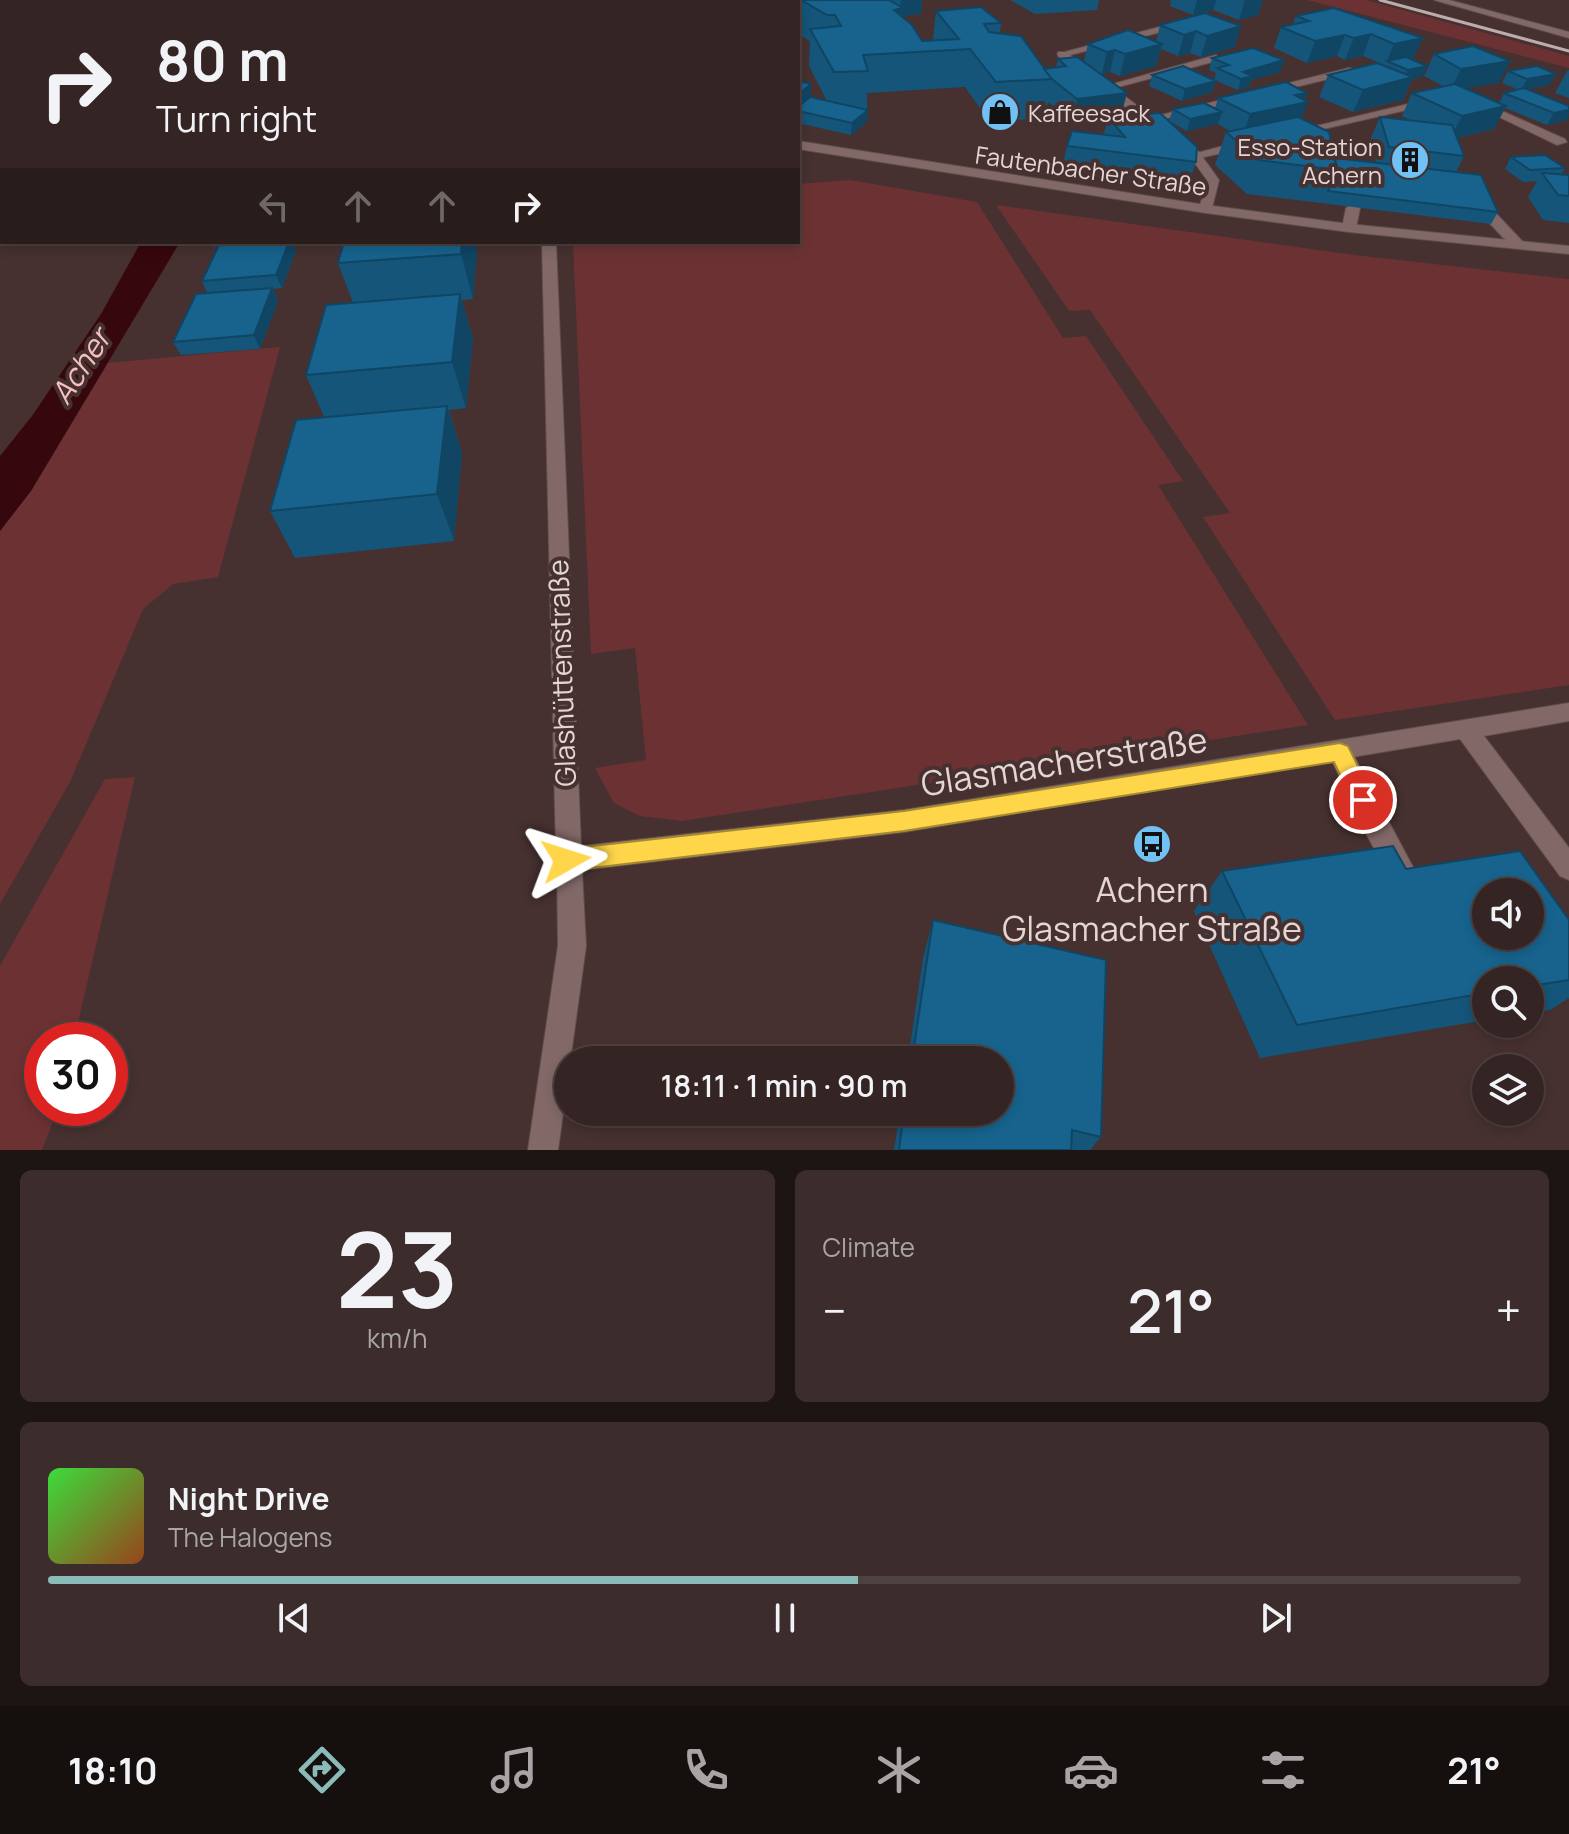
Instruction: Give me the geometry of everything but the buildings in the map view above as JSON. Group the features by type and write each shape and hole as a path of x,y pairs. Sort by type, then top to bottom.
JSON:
{"street":[{"path":"1439,0 1569,35"},
{"path":"1184,23 1062,54 1195,155 1213,180 1206,209"},
{"path":"1107,87 1216,58"},
{"path":"1151,119 1349,71"},
{"path":"1286,134 1437,100"},
{"path":"1493,110 1566,142"},
{"path":"1195,155 1256,141"},
{"name":"Fautenbacher Straße","path":"800,145 973,175 1206,209 1349,228 1569,250"},
{"path":"1349,228 1353,208"},
{"path":"1484,209 1518,245"},
{"name":"Glashüttenstraße","path":"543,1150 572,946 566,860 549,244"},
{"name":"Glasmacherstraße","path":"566,860 904,821 1340,752 1464,727 1569,712"},
{"path":"1464,727 1569,868"},
{"path":"1340,752 1377,829 1415,892"}],"shaded area":[{"path":"1307,0 1366,0 1569,56 1569,68"},
{"path":"850,180 977,202 1063,338 1086,336 1183,481 1158,485 1308,725 682,821 640,816 614,803 595,768 646,760 635,648 591,654 573,244 800,244 800,184"},
{"path":"996,205 1354,255 1569,279 1569,685 1335,720 1203,517 1230,513 1090,310 1069,311"},
{"path":"280,347 218,577 173,584 143,609 70,782 0,904 0,531 31,491 108,363"},
{"path":"135,777 78,1022 24,1022 24,1126 51,1126 42,1150 0,1150 0,966 105,779"}],"water":[{"name":"Acher","path":"140,244 179,244 31,491 0,531 0,456 32,416 101,314"}],"railway":[{"path":"1380,0 1569,51"}],"place":[{"name":"Kaffeesack","path":"1000,112"},
{"name":"Esso-Station Achern","path":"1410,160"},
{"name":"Achern Glasmacher Straße","path":"1152,844"}],"route":[{"path":"566,860 904,821 1340,752 1363,800"}]}
